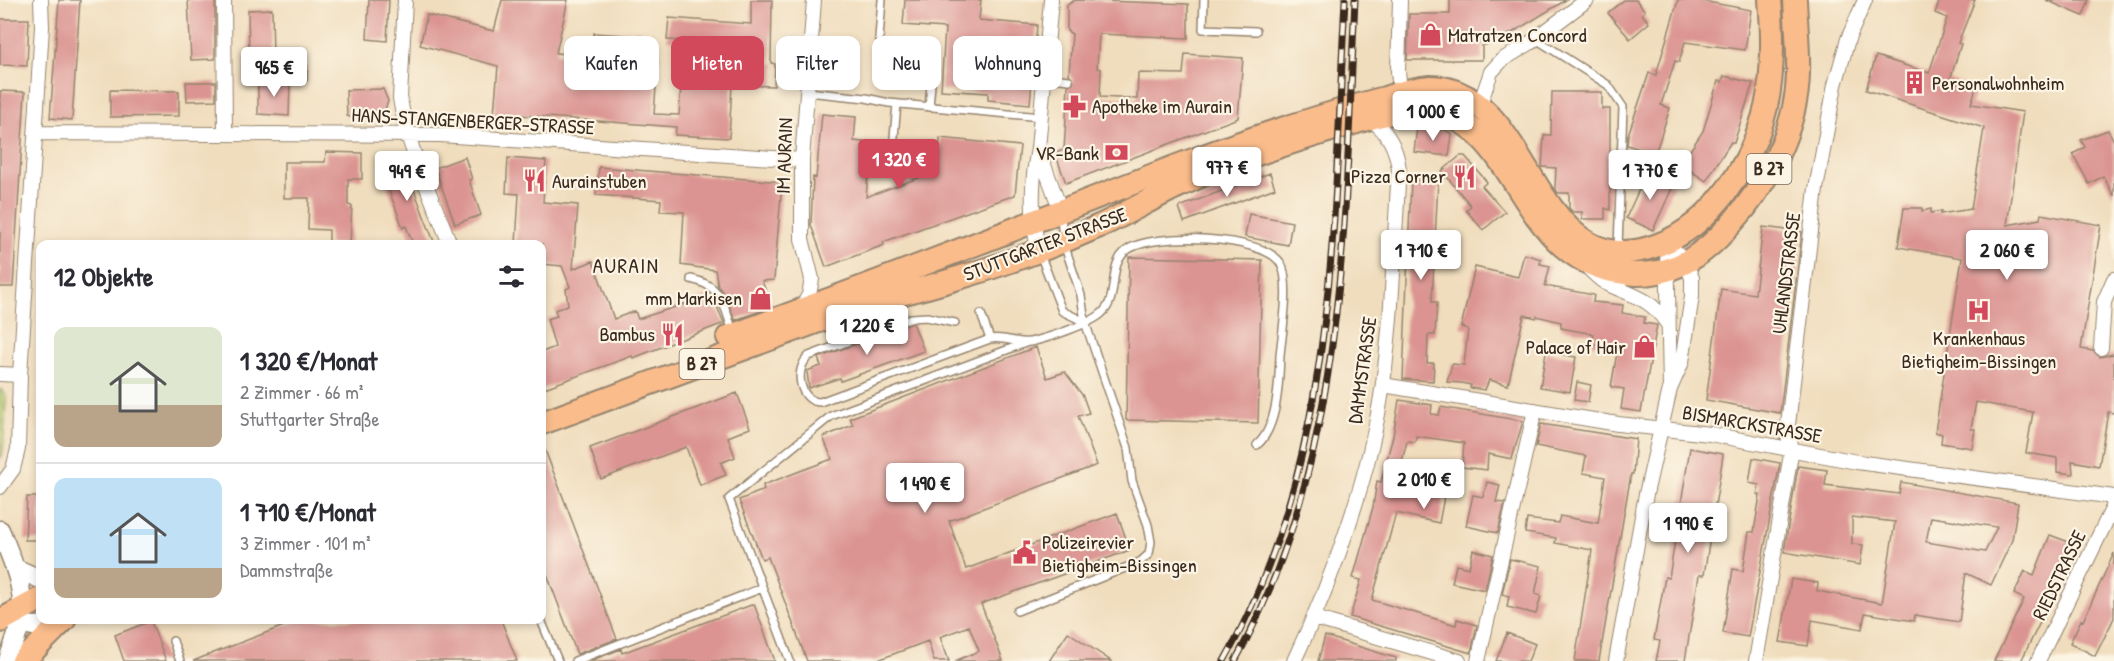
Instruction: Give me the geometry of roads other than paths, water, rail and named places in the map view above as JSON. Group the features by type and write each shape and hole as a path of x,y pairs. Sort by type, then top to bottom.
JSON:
{"main road":[{"name":"STUTTGARTER STRASSE","path":"546,422 862,305 909,290 942,283 1063,240 1095,228 1186,182 1286,144 1370,118 1438,88 1465,95 1479,104 1498,125 1541,195 1559,218 1584,239 1618,251 1644,250 1667,242 1687,230 1710,210 1727,188 1756,137 1767,105 1770,79 1772,43 1770,0"},
{"name":"B 27","path":"1676,267 1723,233 1737,218 1763,182 1781,143 1796,99 1798,75 1795,0"},
{"name":"STUTTGARTER STRASSE","path":"546,406 1254,138 1402,102 1446,113 1472,127 1495,153 1543,225 1564,249 1578,259 1596,267 1627,273 1676,267"},
{"path":"23,661 59,624"}],"street":[{"path":"0,487 16,462 42,27 41,0"},
{"path":"224,0 225,133"},
{"path":"405,0 400,98 408,134 448,240"},
{"name":"IM AURAIN","path":"800,310 808,295 812,279 802,239 802,160 814,0"},
{"path":"1048,36 1051,0"},
{"path":"1400,0 1398,71 1402,102"},
{"path":"1479,104 1491,72 1502,60 1536,39 1587,0"},
{"name":"UHLANDSTRASSE","path":"1756,661 1792,448 1787,433 1816,189 1835,85 1848,39 1865,0"},
{"path":"1038,249 1032,222 1033,170 1038,149 1043,90"},
{"name":"DAMMSTRASSE","path":"1294,661 1340,552 1363,474 1383,385 1399,169 1397,152 1389,136 1370,118"},
{"name":"HANS-STANGENBERGER-STRASSE","path":"35,133 408,134 802,160"},
{"path":"1038,149 1061,211"},
{"path":"1616,661 1646,494 1663,428 1670,389 1668,324 1676,267 1667,242"},
{"path":"1667,242 1676,267 1692,278 1692,296 1682,362 1670,389"},
{"path":"1578,259 1607,284 1634,293 1653,305 1668,324"},
{"path":"2101,348 2104,302 2114,279"},
{"path":"2104,329 2114,315"},
{"path":"0,374 20,375"},
{"name":"BISMARCKSTRASSE","path":"1383,385 1618,424 1663,428 1792,448 1857,462 2114,497"},
{"path":"1478,661 1535,410"},
{"name":"RIEDSTRASSE","path":"2038,661 2114,505"},
{"path":"0,530 31,573 15,614 8,661"},
{"path":"15,614 36,618"},
{"path":"1314,618 1453,660"}],"lane":[{"path":"879,36 882,0"},
{"path":"1204,0 1203,29 1256,31"},
{"path":"1536,39 1608,85 1623,107 1618,251"},
{"path":"1062,79 1069,80"},
{"path":"925,107 928,90"},
{"path":"807,92 925,107 1041,117"},
{"path":"891,170 897,104"},
{"path":"1017,611 1123,571 1149,554 1151,542 1132,482 1128,448 1085,322 1082,295 1063,240 1061,211"},
{"path":"790,661 729,499 831,416 1085,322 1102,313 1112,297 1115,268 1126,251 1162,238 1226,240 1271,254 1282,264 1285,284 1279,375 1271,422 1263,440 1257,445"},
{"path":"1038,249 1062,311 1085,322"},
{"path":"691,279 707,283 718,292 734,335"},
{"path":"981,314 990,339"},
{"path":"956,323 927,317 910,318 809,356 801,363 798,374 807,397 813,402 820,402 990,339 1001,337 1028,342"},
{"path":"575,661 762,588"},
{"path":"543,624 558,661"},
{"path":"173,641 180,661"}],"railway":[{"path":"1224,661 1261,584 1289,504 1309,423 1322,339 1331,255 1345,0"},
{"path":"1235,661 1272,584 1299,504 1319,422 1333,339 1342,254 1355,0"}],"place":[{"name":"Matratzen Concord","path":"1430,35"},
{"name":"Personalwohnheim","path":"1914,83"},
{"name":"Apotheke im Aurain","path":"1074,106"},
{"name":"VR-Bank","path":"1117,153"},
{"name":"Pizza Corner","path":"1464,176"},
{"name":"Aurainstuben","path":"534,181"},
{"name":"mm Markisen","path":"760,298"},
{"name":"Krankenhaus Bietigheim-Bissingen","path":"1979,310"},
{"name":"Bambus","path":"673,334"},
{"name":"Palace of Hair","path":"1644,347"},
{"name":"Polizeirevier Bietigheim-Bissingen","path":"1024,553"}],"district":[{"name":"AURAIN","path":"626,266"}]}
